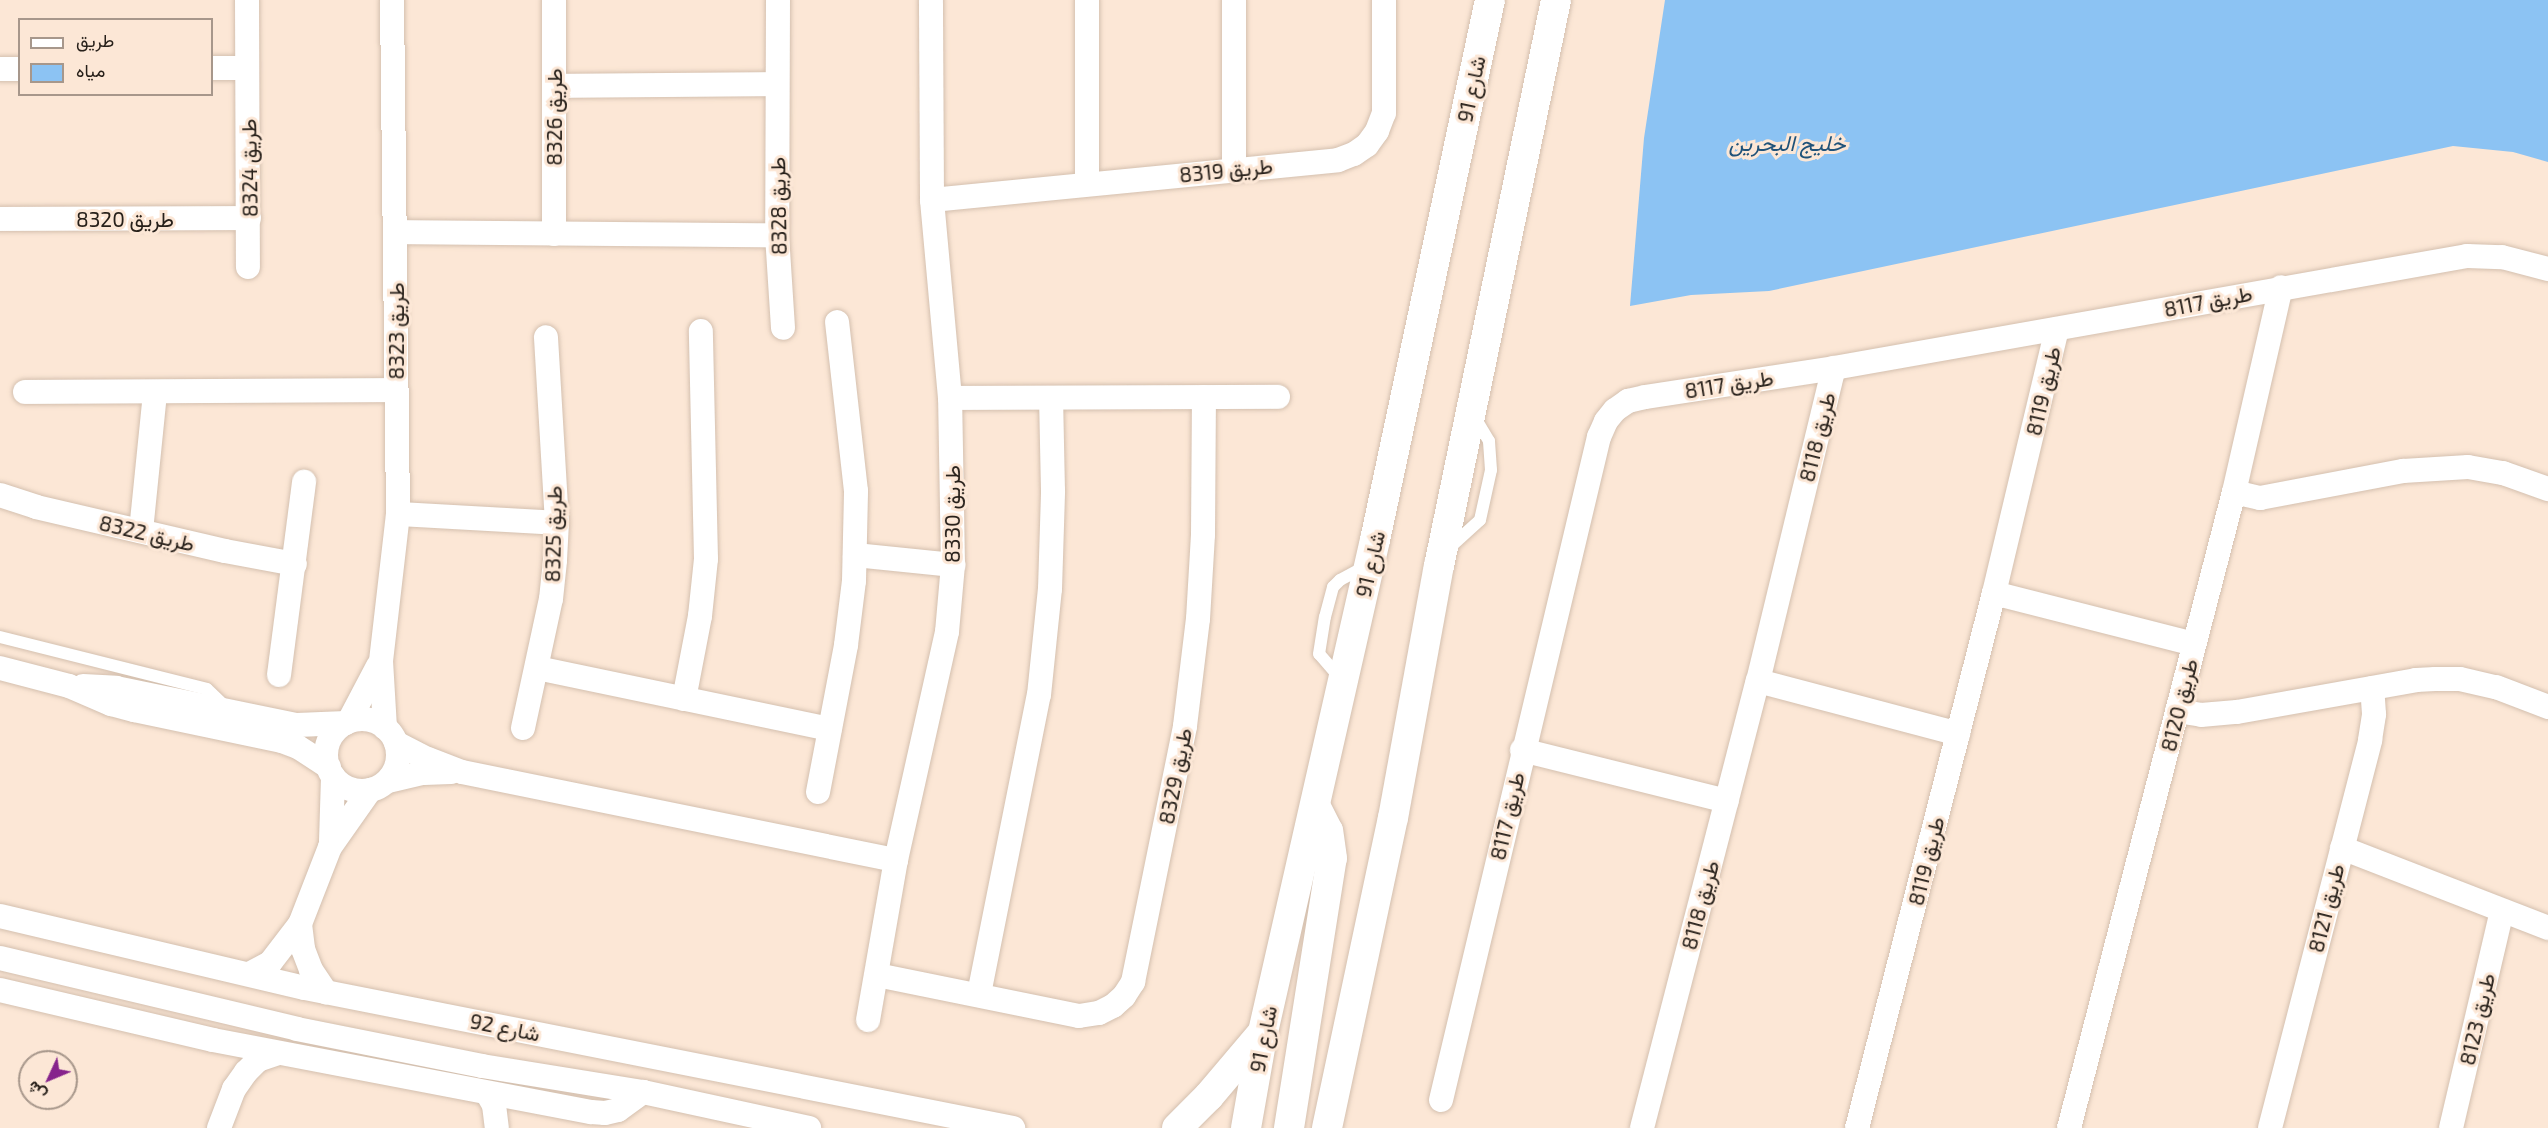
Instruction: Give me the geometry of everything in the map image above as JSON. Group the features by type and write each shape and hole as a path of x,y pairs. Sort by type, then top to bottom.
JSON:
{"street":[{"name":"طريق 8324","path":"247,0 248,267"},
{"name":"طريق 8323","path":"391,735 381,661 398,514 392,0"},
{"name":"طريق 8326","path":"554,0 554,234"},
{"name":"طريق 8328","path":"778,0 777,235 783,328"},
{"name":"طريق 8330","path":"868,1020 896,860 948,633 953,565 950,398 932,200 931,0"},
{"path":"1086,184 1087,0"},
{"path":"1234,0 1234,169"},
{"name":"طريق 8319","path":"932,200 1338,160 1354,154 1367,145 1377,131 1384,113 1384,0"},
{"name":"شارع 91","path":"1246,1128 1263,1032 1370,564 1490,0"},
{"path":"1351,1128 1329,1115 1393,818 1442,553 1556,0"},
{"path":"213,68 248,68"},
{"path":"0,69 18,69"},
{"path":"554,86 777,84"},
{"name":"طريق 8320","path":"0,219 249,218"},
{"path":"396,232 777,235"},
{"name":"طريق 8117","path":"1441,1100 1522,750 1599,437 1606,421 1628,401 1834,368 2467,256 2502,257 2548,268"},
{"name":"طريق 8120","path":"2071,1126 2234,492 2282,287"},
{"path":"818,792 846,645 855,555 856,491 837,322"},
{"name":"طريق 8119","path":"1857,1128 1995,593 2057,329"},
{"path":"684,699 700,616 706,559 701,331"},
{"name":"طريق 8325","path":"522,728 551,599 556,523 546,337"},
{"name":"طريق 8118","path":"1642,1128 1758,681 1834,368"},
{"path":"26,392 396,390"},
{"path":"141,531 155,393"},
{"name":"طريق 8329","path":"877,975 1079,1016 1099,1013 1113,1006 1124,996 1133,982 1185,726 1198,619 1203,535 1204,397"},
{"path":"950,398 1278,397"},
{"path":"979,994 1039,695 1050,589 1052,398"},
{"path":"2234,492 2260,498 2403,471 2468,467 2503,473 2548,489"},
{"path":"279,675 304,482"},
{"name":"طريق 8322","path":"0,495 36,507 225,551 294,564"},
{"path":"398,514 556,523"},
{"path":"855,555 953,565"},
{"path":"1995,593 2194,644"},
{"name":"طريق 8323","path":"347,722 381,661"},
{"path":"0,668 69,686 111,704 134,710 282,741 298,747 350,788 379,786 424,772 462,772"},
{"path":"537,668 830,729"},
{"path":"2177,711 2201,715 2237,712 2415,680 2460,679 2496,687 2548,707"},
{"path":"1758,681 1958,734"},
{"path":"69,686 116,688 297,724 372,720 428,759 462,772 896,860"},
{"name":"طريق 8121","path":"2270,1128 2373,727 2372,688"},
{"path":"249,974 270,963 300,924 330,847 334,800 327,746 337,729 347,722"},
{"path":"330,847 397,763 391,735"},
{"path":"1522,750 1727,801"},
{"path":"1289,1128 1332,858 1328,831 1315,806"},
{"path":"2342,848 2548,928"},
{"name":"طريق 8123","path":"2451,1128 2502,910"},
{"name":"شارع 92","path":"0,916 326,992 1013,1128"},
{"path":"300,924 303,949 311,970 326,992"},
{"name":"شارع 92","path":"0,958 297,1029 482,1066 643,1092 809,1128"},
{"path":"0,990 213,1040 528,1102 605,1113 618,1110 643,1092"},
{"path":"1177,1128 1209,1096 1263,1032"},
{"path":"213,1040 228,1050 234,1059 236,1069 234,1089 219,1128"},
{"path":"234,1089 252,1065 278,1053"},
{"path":"487,1094 494,1105 497,1128"},
{"path":"504,1128 528,1102"}],"lane":[{"path":"0,637 207,689 214,693 231,712"}],"water":[{"name":"خليج البحرين","path":"1665,0 2548,0 2548,162 2513,152 2453,146 1769,291 1691,295 1630,306 1644,138"}]}
